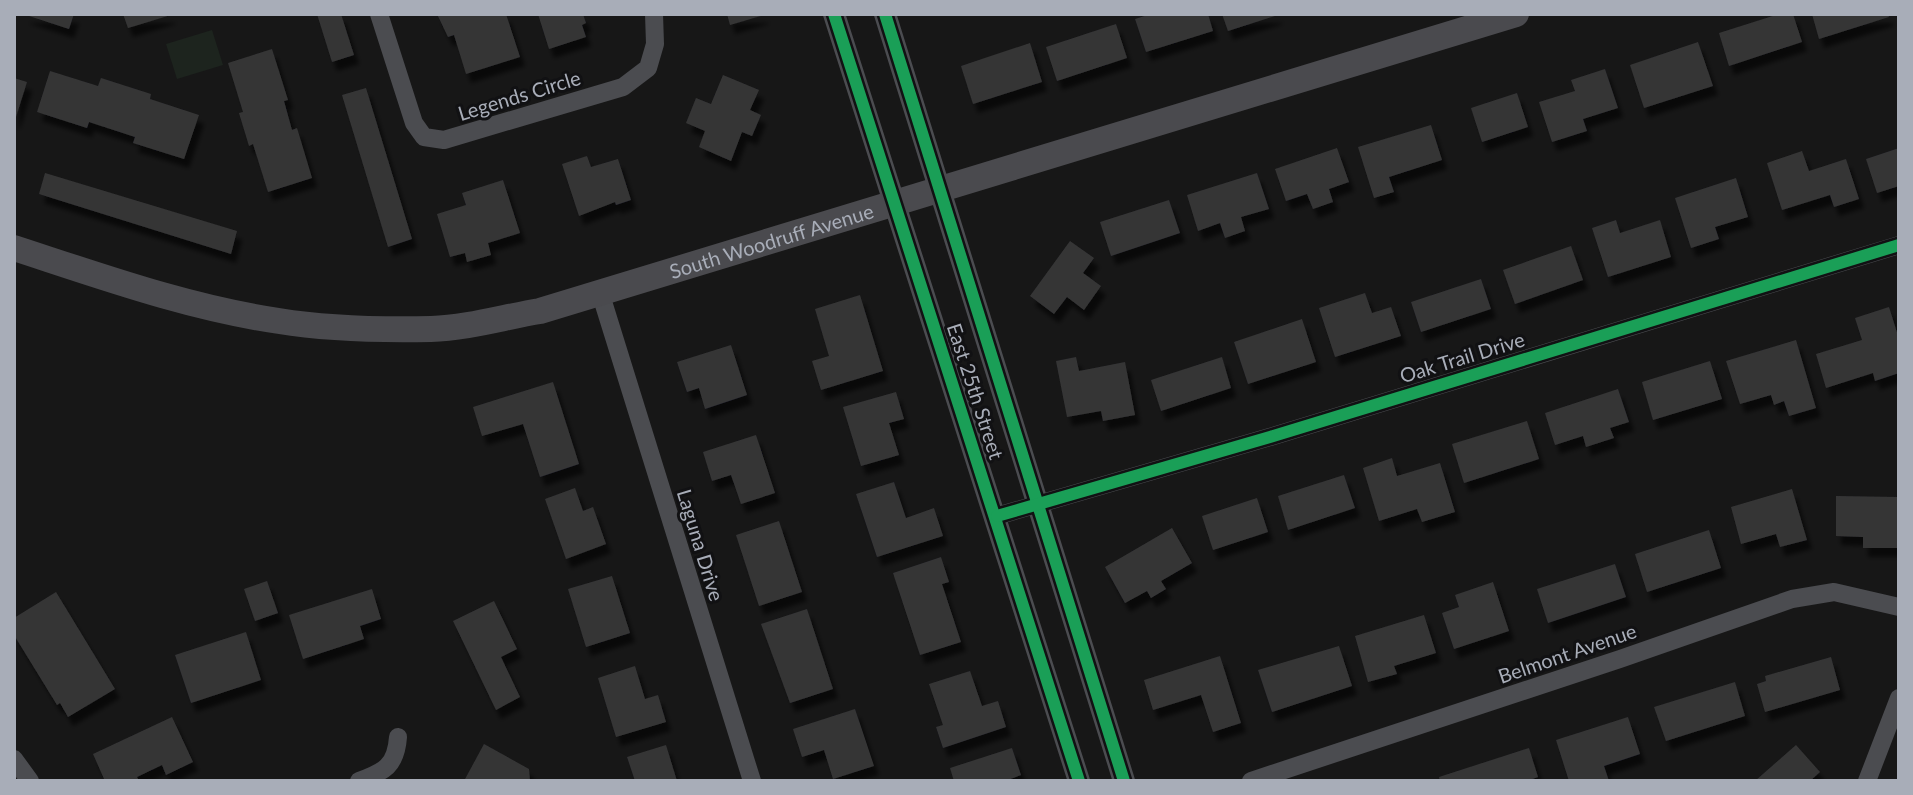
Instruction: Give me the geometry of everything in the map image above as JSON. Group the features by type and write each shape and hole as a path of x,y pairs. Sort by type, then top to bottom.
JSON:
{"main road":[{"name":"South Woodruff Avenue","path":"14,248 223,310 279,321 332,327 450,327 540,311 1516,14"}],"street":[{"name":"Legends Circle","path":"379,14 414,123 424,137 444,140 623,87 648,68 655,44 654,14"},
{"name":"East 25th Street","path":"834,14 997,516 1079,781"},
{"name":"East 25th Street","path":"885,14 1124,781"},
{"name":"Oak Trail Drive","path":"997,516 1270,437 1899,245"},
{"name":"Laguna Drive","path":"600,292 752,781"},
{"name":"Belmont Avenue","path":"1251,781 1792,599 1834,592 1899,607"},
{"path":"1867,781 1899,698"},
{"path":"359,781 380,774 397,755 398,737"},
{"path":"14,759 30,781"}],"shaded area":[{"path":"212,30 223,65 177,79 166,44"}],"building":[{"path":"23,14 74,14 69,29"},
{"path":"123,14 171,14 171,15 128,28"},
{"path":"317,14 341,14 354,55 332,62"},
{"path":"437,14 506,14 520,57 466,74 454,35 448,37"},
{"path":"538,14 583,14 586,23 582,25 586,37 549,49"},
{"path":"727,14 764,14 764,15 730,25"},
{"path":"1151,14 1208,14 1213,31 1146,52 1135,19"},
{"path":"1222,14 1278,14 1278,15 1228,31"},
{"path":"1779,14 1793,14 1802,42 1729,66 1719,33"},
{"path":"1812,14 1888,14 1889,17 1819,39"},
{"path":"1116,24 1127,58 1057,81 1046,47"},
{"path":"1698,42 1713,86 1644,108 1630,65"},
{"path":"1030,43 1042,82 973,104 961,66"},
{"path":"272,49 288,100 284,101 292,130 297,128 312,178 268,192 253,144 249,146 239,113 243,112 228,63"},
{"path":"1605,69 1618,108 1583,119 1587,131 1552,142 1539,102 1575,91 1571,80"},
{"path":"50,71 98,86 101,78 151,94 150,99 199,115 184,159 133,143 135,137 89,122 87,128 37,112"},
{"path":"723,75 759,90 750,110 761,115 752,136 742,132 731,161 699,147 705,131 686,123 696,98 711,104"},
{"path":"14,78 27,82 15,120 14,120"},
{"path":"366,88 412,239 388,247 342,95"},
{"path":"1517,93 1528,127 1482,142 1471,108"},
{"path":"1431,125 1442,160 1389,177 1394,192 1374,198 1358,147"},
{"path":"1337,148 1349,182 1329,189 1333,202 1313,209 1307,194 1286,201 1275,169"},
{"path":"1899,148 1899,186 1877,193 1866,159"},
{"path":"1802,151 1809,171 1846,159 1859,199 1834,207 1830,195 1782,210 1767,163"},
{"path":"587,156 591,167 618,159 631,200 616,205 615,202 579,216 562,164"},
{"path":"45,173 237,231 231,254 39,194"},
{"path":"1257,173 1269,209 1241,217 1245,231 1225,238 1220,223 1198,231 1187,195"},
{"path":"1736,178 1748,217 1715,227 1719,239 1691,248 1675,198"},
{"path":"503,180 520,233 488,243 491,255 467,262 465,253 450,257 437,214 466,205 462,193"},
{"path":"1169,200 1180,233 1111,256 1100,222"},
{"path":"1616,220 1620,233 1660,220 1671,257 1608,277 1592,228"},
{"path":"1070,241 1094,258 1083,273 1101,286 1084,310 1067,297 1054,314 1030,296"},
{"path":"1571,246 1583,280 1515,304 1503,270"},
{"path":"1481,279 1491,309 1421,332 1411,302"},
{"path":"1365,293 1372,313 1391,307 1401,336 1335,357 1319,308"},
{"path":"860,295 883,371 821,390 812,361 829,356 815,309"},
{"path":"1889,307 1899,339 1899,373 1875,381 1873,373 1826,388 1816,354 1862,340 1855,318"},
{"path":"1302,319 1316,362 1248,384 1234,342"},
{"path":"1796,340 1816,408 1789,416 1784,401 1774,405 1771,395 1740,404 1726,361"},
{"path":"731,345 747,395 705,409 699,388 687,392 677,362"},
{"path":"1076,357 1079,371 1125,362 1135,415 1103,421 1101,411 1067,417 1056,361"},
{"path":"1222,357 1231,388 1161,411 1151,380"},
{"path":"1710,361 1722,399 1653,420 1642,382"},
{"path":"553,382 579,464 540,477 523,424 482,436 473,407"},
{"path":"1618,389 1629,422 1610,428 1614,438 1586,447 1583,436 1555,445 1545,413"},
{"path":"896,392 904,419 889,423 899,455 861,466 843,407"},
{"path":"1527,421 1539,459 1464,483 1452,444"},
{"path":"756,435 775,493 741,504 731,475 712,481 703,452"},
{"path":"1392,458 1397,476 1440,463 1455,512 1422,522 1417,509 1379,521 1363,468"},
{"path":"1344,475 1355,508 1288,530 1278,496"},
{"path":"894,482 906,518 934,508 943,536 877,557 856,494"},
{"path":"575,488 583,511 593,507 606,544 566,559 545,499"},
{"path":"1792,489 1807,540 1780,547 1776,534 1741,544 1731,507"},
{"path":"1836,496 1899,497 1899,548 1863,548 1863,537 1836,536"},
{"path":"1257,498 1268,532 1213,550 1202,516"},
{"path":"779,521 802,592 759,606 736,535"},
{"path":"1172,528 1192,563 1161,581 1166,589 1151,598 1147,591 1125,603 1105,567"},
{"path":"1709,530 1721,568 1647,592 1635,554"},
{"path":"941,557 949,582 942,584 961,642 920,655 893,573"},
{"path":"1615,564 1626,597 1548,623 1537,589"},
{"path":"612,576 630,633 586,647 568,589"},
{"path":"267,581 278,613 255,621 244,589"},
{"path":"1493,582 1509,631 1454,649 1442,613 1459,607 1455,595"},
{"path":"372,589 381,619 360,626 364,639 303,659 289,615"},
{"path":"56,592 115,689 68,717 60,703 57,705 14,635 14,618"},
{"path":"494,601 517,649 501,657 520,697 496,710 453,621"},
{"path":"807,609 833,689 790,703 761,624"},
{"path":"1424,615 1436,653 1394,666 1397,674 1368,682 1355,636"},
{"path":"246,632 261,680 191,703 175,655"},
{"path":"1339,646 1352,686 1272,712 1258,670"},
{"path":"1220,656 1241,723 1213,732 1201,695 1153,710 1144,680"},
{"path":"1831,657 1840,690 1765,712 1757,684 1766,681 1765,676"},
{"path":"635,666 645,699 658,695 666,722 616,737 598,678"},
{"path":"970,671 982,706 998,701 1006,727 943,748 936,727 943,725 929,684"},
{"path":"1735,682 1745,716 1666,741 1654,707"},
{"path":"855,709 874,766 833,779 824,750 802,757 793,729"},
{"path":"172,717 193,762 166,775 162,765 137,777 139,781 105,781 93,754"},
{"path":"1628,717 1640,754 1604,766 1609,781 1569,781 1556,740"},
{"path":"484,744 529,769 530,781 464,781"},
{"path":"666,745 677,781 635,781 627,757"},
{"path":"1796,745 1820,772 1810,781 1755,781"},
{"path":"1012,748 1021,775 1005,781 954,781 950,768"},
{"path":"1529,748 1538,777 1527,781 1440,781 1439,777"}],"cycle path":[{"path":"834,14 1079,781"},
{"path":"885,14 1124,781"},
{"path":"997,516 1270,437 1899,245"}]}
